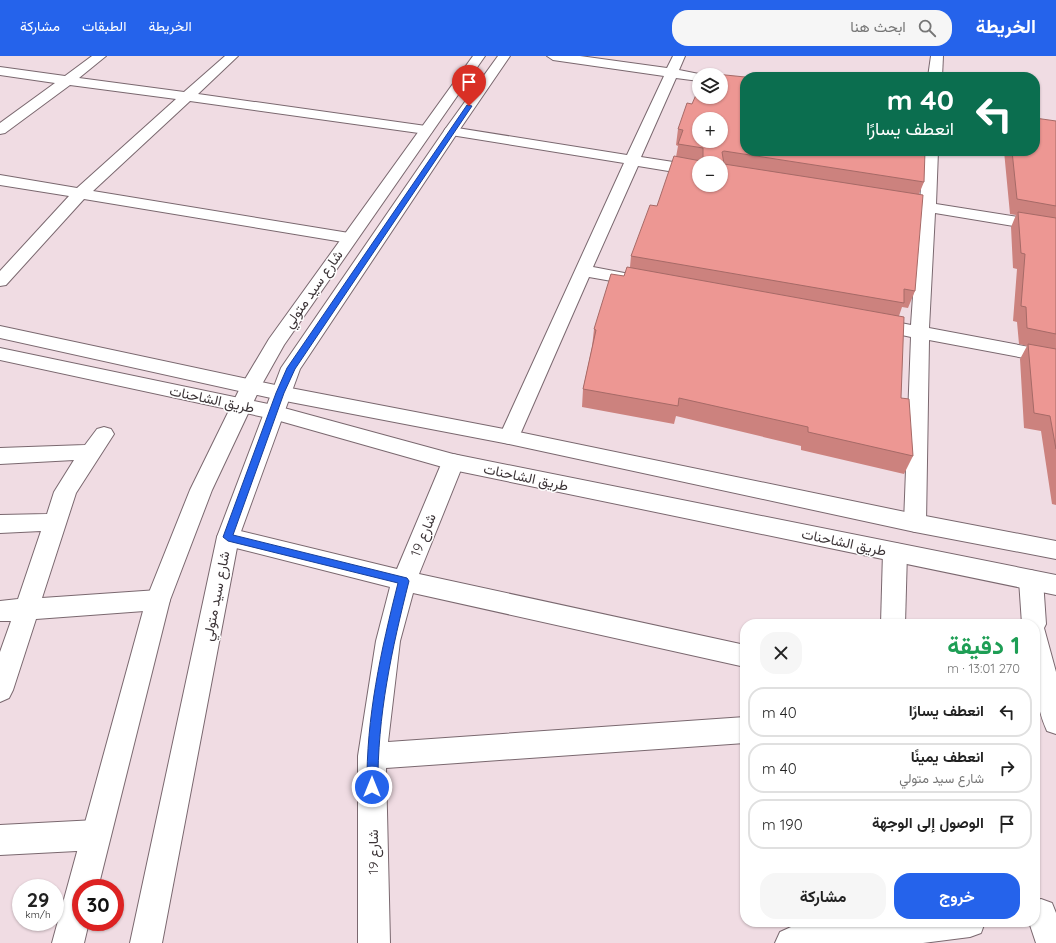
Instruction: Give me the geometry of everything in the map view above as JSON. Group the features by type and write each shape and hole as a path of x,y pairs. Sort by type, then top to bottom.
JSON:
{"street":[{"path":"0,130 100,56"},
{"path":"0,281 80,194 232,56"},
{"name":"شارع سيد متولي","path":"84,879 158,600 201,490 250,386 276,343 348,238 479,56"},
{"name":"شارع سيد متولي","path":"146,943 228,537 291,368 451,131 504,56"},
{"path":"553,56 692,76"},
{"path":"509,437 679,56"},
{"path":"936,72 937,56"},
{"path":"0,71 426,130"},
{"path":"451,131 692,170"},
{"path":"915,523 920,332 931,156"},
{"path":"0,180 348,238"},
{"path":"898,202 1056,228"},
{"path":"584,271 654,284"},
{"path":"857,321 1056,358"},
{"name":"طريق الشاحنات","path":"0,332 250,386 277,403 453,462 1056,585"},
{"name":"طريق الشاحنات","path":"0,354 242,405 277,403 509,437 915,523 1056,550"},
{"path":"0,690 65,492 90,452 104,434"},
{"path":"0,456 90,452"},
{"name":"شارع 19","path":"374,943 372,756 388,641 404,581 453,462"},
{"path":"0,524 55,522"},
{"path":"228,537 404,581 740,655"},
{"path":"893,619 895,552"},
{"path":"1031,580 1034,619"},
{"path":"0,611 158,600"},
{"path":"1040,657 1052,713 1056,722"},
{"path":"372,756 740,730"},
{"path":"0,840 96,835"},
{"path":"1044,914 1052,943"},
{"path":"792,943 928,927"},
{"path":"68,943 72,928"}],"building":[{"path":"728,75 740,76 740,153 724,151 722,152 723,156 703,156 703,148 728,148 728,112 692,112 692,146 678,144 683,130 678,129 687,103 728,104"},
{"path":"1040,119 1056,121 1056,206 1017,199 1013,156 1040,156"},
{"path":"674,156 692,159 692,192 728,192 728,165 923,195 915,291 904,289 904,303 631,256 650,205 657,206"},
{"path":"756,156 925,156 924,182"},
{"path":"1018,212 1056,218 1056,334 1027,328 1026,307 1021,306 1025,254 1021,253"},
{"path":"627,267 904,317 901,398 909,399 913,456 808,432 808,427 679,398 678,406 583,389 596,330 594,329 611,274 624,276"},
{"path":"1028,344 1056,349 1056,449 1050,416 1034,413"}],"route":[{"path":"372,787 372,756 388,641 404,581 228,537 280,393 291,368 469,106"}]}
